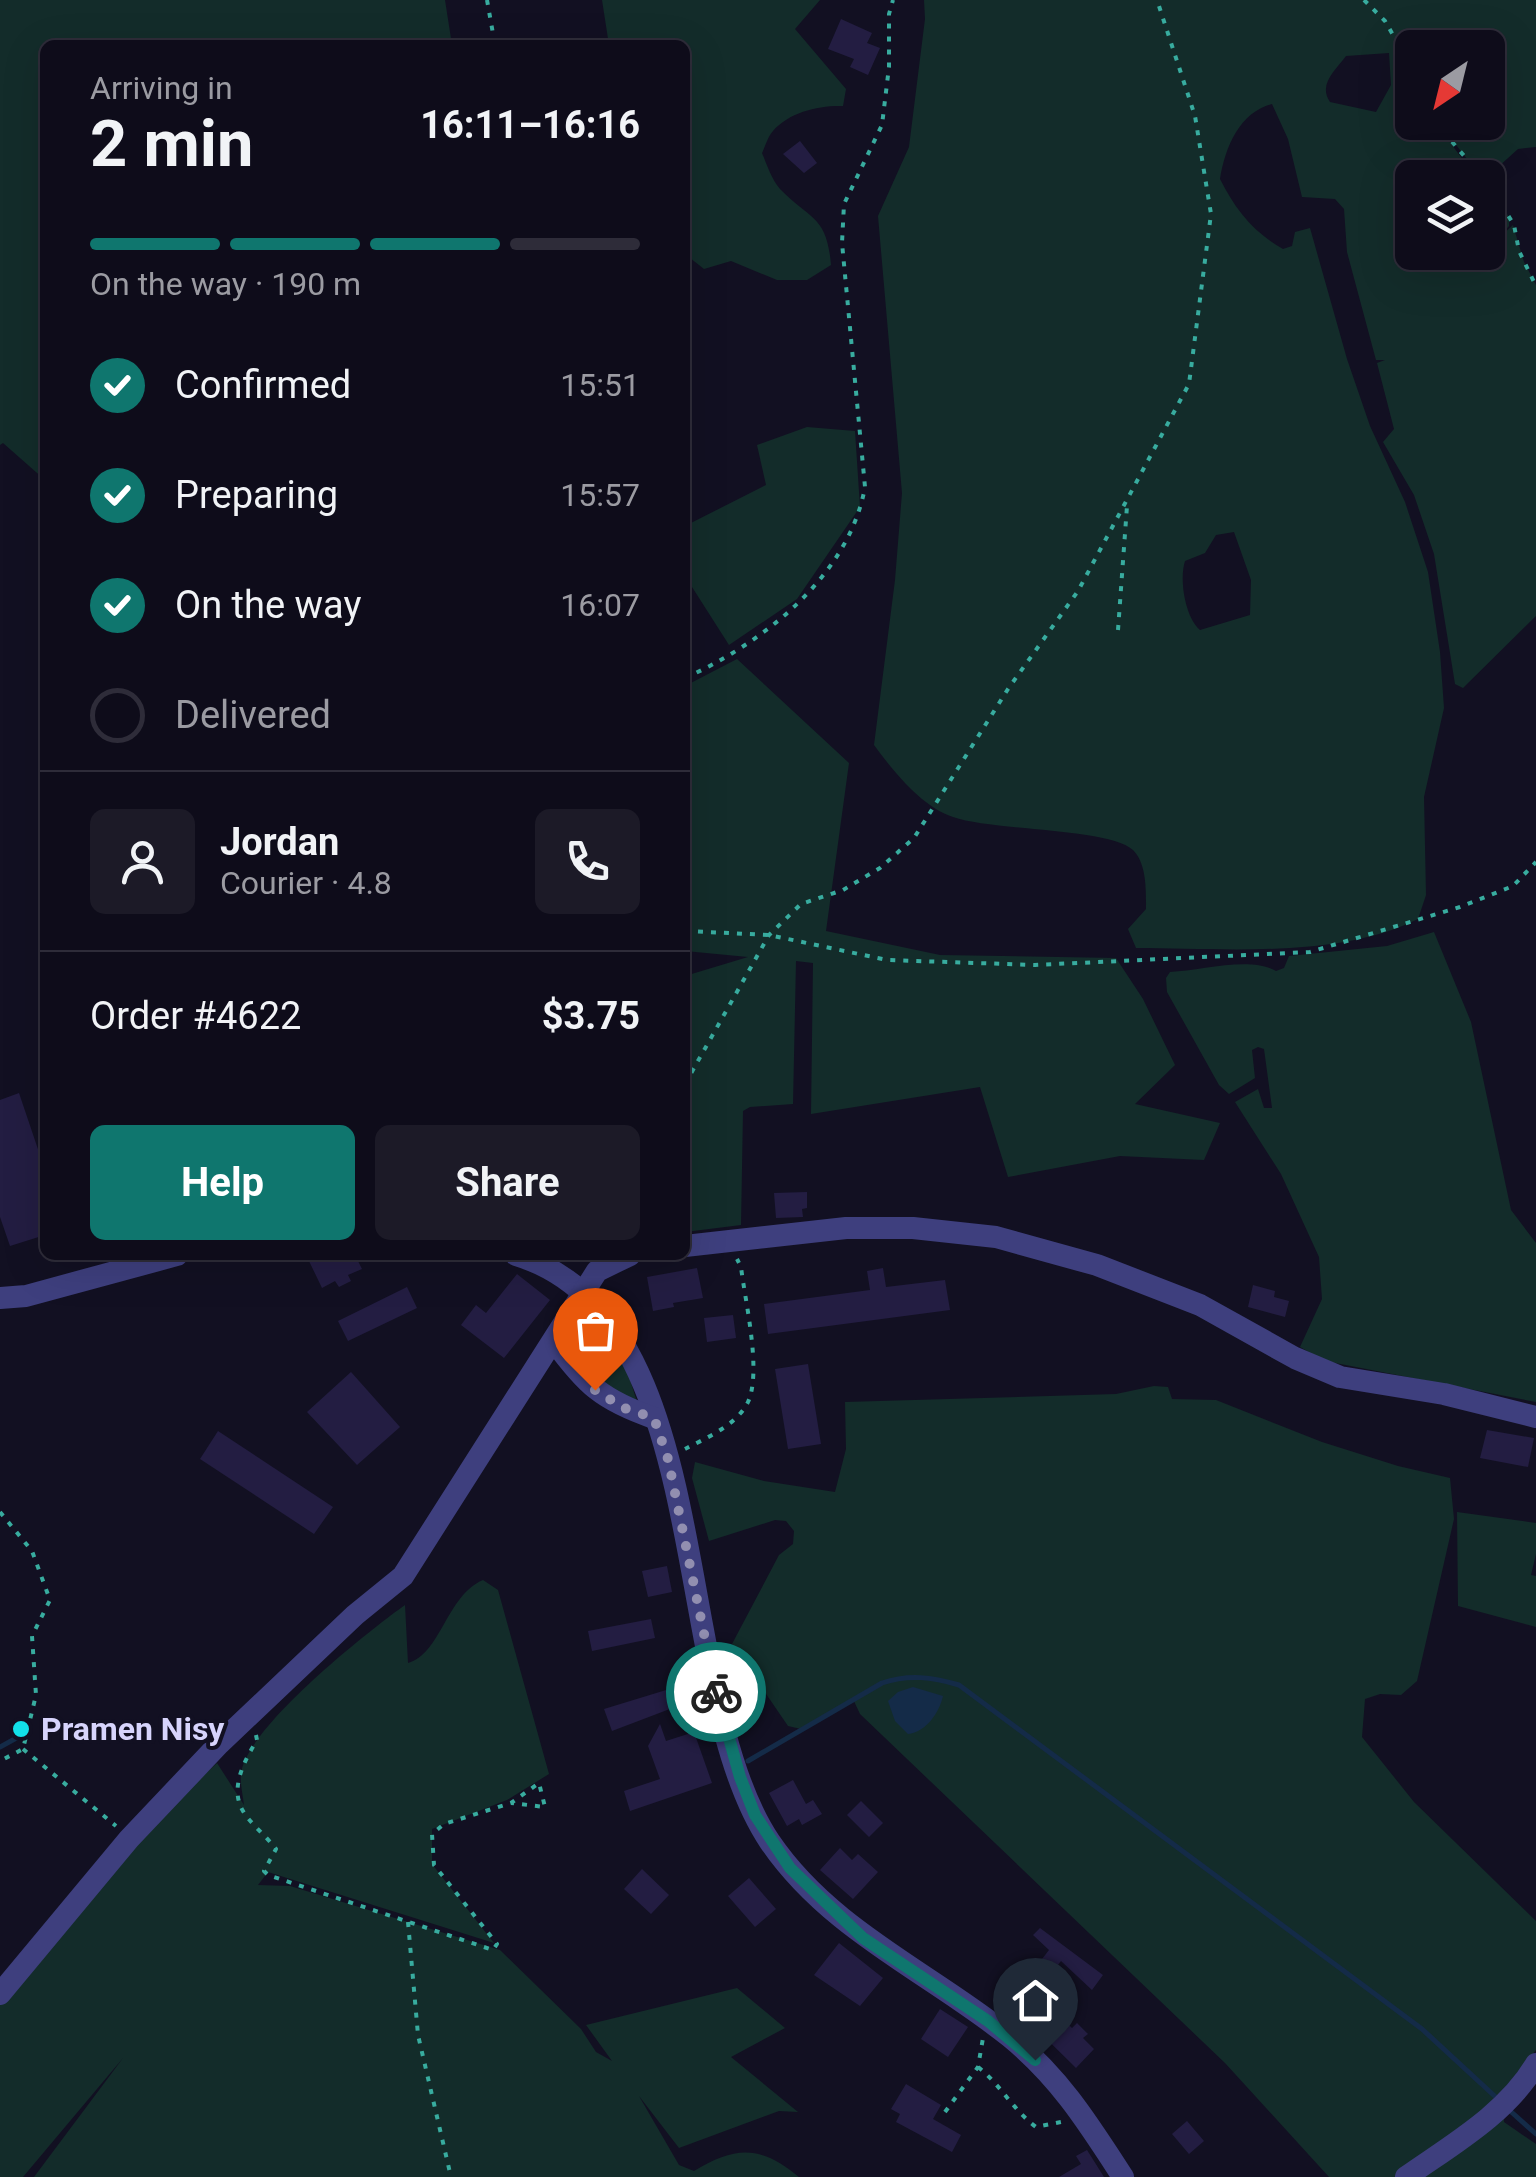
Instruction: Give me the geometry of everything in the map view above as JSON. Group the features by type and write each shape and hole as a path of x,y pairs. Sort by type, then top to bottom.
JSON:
{"street":[{"path":"690,1245 846,1228 913,1228 996,1237 1097,1265 1200,1305 1295,1358 1340,1377 1444,1394 1536,1417"},
{"path":"0,1298 26,1296 159,1260"},
{"path":"545,1260 585,1292 622,1338 638,1370 668,1459 720,1709 755,1815 790,1868 863,1938 988,2021 1059,2082 1123,2177"},
{"path":"0,1994 129,1839 254,1711 355,1615 403,1576 598,1270 619,1260"},
{"path":"0,1310 26,1296"},
{"path":"554,1341 595,1390 624,1408 654,1418"},
{"path":"1406,2177 1496,2112 1527,2080 1536,2064"}],"path":[{"path":"487,0 494,40"},
{"path":"690,676 719,663 784,616 816,586 860,516 865,487 842,243 844,204 882,125 892,0"},
{"path":"690,1075 769,935 801,904 843,890 880,868 914,838 1008,689 1078,591 1189,384 1211,214 1195,116 1156,0"},
{"path":"1364,0 1386,21 1395,37"},
{"path":"1450,140 1467,160"},
{"path":"1505,211 1536,286"},
{"path":"1118,630 1127,503"},
{"path":"690,930 769,935 887,960 1016,964 1310,952 1478,900 1512,886 1536,862"},
{"path":"668,1459 724,1427 748,1402 753,1378 741,1267 726,1240"},
{"path":"0,1512 32,1551 50,1600 32,1636 36,1695 23,1749 0,1761"},
{"path":"254,1711 257,1740 238,1772 242,1810 276,1849 264,1871 268,1875 492,1950 497,1944 434,1866 432,1834 444,1824 511,1803 539,1783 545,1807 511,1803"},
{"path":"23,1749 112,1822"},
{"path":"408,1922 418,2034 450,2177"},
{"path":"946,2112 978,2067 988,2021"},
{"path":"978,2067 990,2076 1022,2117 1036,2127 1084,2114"}],"green space":[{"path":"0,0 445,0 451,40 40,40 40,476 3,443 0,445"},
{"path":"602,0 820,0 795,29 846,89 843,106 815,108 787,119 771,133 762,153 780,189 821,227 831,265 807,280 777,280 731,261 704,269 690,258 690,40 608,40"},
{"path":"924,0 1536,0 1536,147 1518,149 1505,161 1468,160 1452,140 1505,140 1505,30 1395,30 1395,140 1448,140 1463,160 1395,160 1395,270 1505,270 1505,232 1513,225 1536,285 1536,616 1463,688 1455,684 1434,554 1414,495 1383,442 1394,429 1377,363 1385,360 1376,360 1347,252 1344,209 1335,199 1302,197 1288,139 1272,104 1251,115 1236,132 1220,179 1246,219 1283,249 1292,246 1295,232 1310,228 1347,359 1370,426 1405,502 1428,572 1444,708 1424,797 1426,895 1418,919 1386,932 1317,946 1136,948 1128,929 1146,909 1146,894 1143,870 1133,850 1100,838 953,817 919,797 874,745 902,493 878,216 909,147","holes":["1389,53 1391,85 1376,112 1330,102 1326,89 1346,56","1234,532 1251,580 1250,615 1200,630 1190,616 1185,597 1185,561 1205,553 1216,535"]},
{"path":"807,427 855,431 860,507 797,599 729,645 690,584 690,523 766,485 757,445"},
{"path":"737,659 849,763 826,931 940,955 1116,958 1143,999 1175,1065 1135,1104 1220,1123 1204,1160 1120,1156 1008,1177 980,1087 811,1114 813,963 796,961 793,1104 743,1111 741,1225 690,1231 690,974 748,957 690,951 690,683"},
{"path":"1434,932 1471,1022 1511,1210 1536,1243 1536,1402 1325,1361 1300,1347 1322,1299 1319,1257 1281,1174 1235,1102 1258,1089 1264,1108 1272,1108 1264,1049 1252,1050 1255,1078 1229,1094 1219,1085 1167,992 1166,978 1170,972 1239,964 1276,971 1284,968 1289,956 1387,946"},
{"path":"595,1330 618,1350 637,1401 611,1389 573,1352 579,1336"},
{"path":"1168,1387 1172,1399 1216,1400 1322,1442 1450,1478 1454,1519 1417,1681 1401,1695 1380,1694 1365,1699 1362,1737 1414,1802 1536,1921 1536,2050 1503,2090 1504,2122 1536,2144 1536,2177 1329,2177 1225,2063 860,1714 853,1699 801,1729 788,1726 732,1644 779,1555 793,1544 794,1531 786,1521 775,1520 709,1541 692,1478 695,1462 764,1481 835,1492 846,1449 845,1402 1116,1394"},
{"path":"1457,1512 1536,1523 1531,1575 1536,1576 1536,1627 1458,1606"},
{"path":"483,1580 498,1590 549,1774 507,1800 432,1829 432,1864 494,1943 268,1872 258,1885 290,1886 500,1950 581,2029 596,2052 612,2061 586,2025 737,1988 785,2028 731,2057 798,2112 779,2111 679,2148 639,2096 679,2165 694,2171 735,2153 760,2154 799,2177 34,2177 123,2058 23,2177 0,2177 0,2005 123,1850 217,1763 244,1805 241,1774 248,1755 263,1732 310,1683 405,1605 408,1663 419,1658 460,1598"}],"water":[{"path":"913,1687 943,1696 931,1721 908,1734 895,1721 888,1701"}],"building":[{"path":"841,19 872,33 867,43 880,48 868,75 850,67 854,59 828,49"},
{"path":"800,141 817,163 804,173 783,154"},
{"path":"19,1093 40,1155 40,1237 10,1246 0,1217 0,1100"},
{"path":"807,1192 803,1217 776,1218 774,1193"},
{"path":"358,1260 362,1269 348,1275 351,1281 339,1287 335,1281 322,1288 309,1261"},
{"path":"697,1268 703,1298 653,1311 647,1277"},
{"path":"883,1268 886,1287 945,1280 950,1310 768,1334 764,1304 870,1290 867,1271"},
{"path":"517,1274 550,1300 504,1358 461,1325 476,1305 486,1313"},
{"path":"1253,1285 1275,1291 1274,1297 1289,1301 1285,1317 1248,1307"},
{"path":"407,1287 417,1308 348,1341 338,1321"},
{"path":"733,1315 736,1338 707,1342 704,1318"},
{"path":"808,1364 821,1444 788,1449 775,1369"},
{"path":"351,1372 400,1427 357,1465 307,1412"},
{"path":"1487,1430 1534,1438 1528,1467 1480,1458"},
{"path":"218,1431 333,1507 314,1534 200,1459"},
{"path":"667,1566 672,1592 648,1597 642,1571"},
{"path":"651,1619 655,1638 592,1651 588,1631"},
{"path":"676,1687 683,1704 612,1731 604,1709"},
{"path":"660,1724 666,1741 694,1732 712,1783 630,1811 624,1791 660,1779 648,1746"},
{"path":"793,1780 806,1804 813,1800 822,1814 802,1825 799,1819 787,1826 769,1793"},
{"path":"861,1801 883,1823 869,1837 847,1815"},
{"path":"840,1848 852,1860 858,1854 878,1872 853,1899 820,1870"},
{"path":"642,1869 669,1895 651,1914 624,1889"},
{"path":"749,1878 776,1909 755,1927 728,1896"},
{"path":"1040,1928 1103,1975 1092,1990 1061,1961 1040,1988 1044,1991 1039,1996 1072,2028 1077,2023 1088,2034 1083,2038 1094,2049 1076,2068 1003,1996 1021,1977 1025,1981 1049,1950 1033,1935"},
{"path":"839,1943 883,1978 860,2006 814,1975"},
{"path":"940,2009 968,2027 948,2057 921,2039"},
{"path":"906,2084 941,2105 933,2119 961,2135 952,2152 896,2122 900,2114 891,2109"},
{"path":"1187,2121 1204,2141 1189,2154 1172,2134"},
{"path":"1087,2150 1104,2177 1059,2177 1081,2164 1076,2156"}],"waterway":[{"path":"748,1761 882,1683 920,1678 959,1685 1422,2029 1500,2101"},
{"path":"0,1747 20,1736"},
{"path":"1508,2109 1536,2134"}],"way so far":[{"path":"595,1390 624,1408 654,1418 668,1459 716,1692"}],"place":[{"name":"Pramen Nisy","path":"21,1729"}],"route":[{"path":"716,1692 755,1815 790,1868 863,1938 988,2021 1035,2060"}]}
